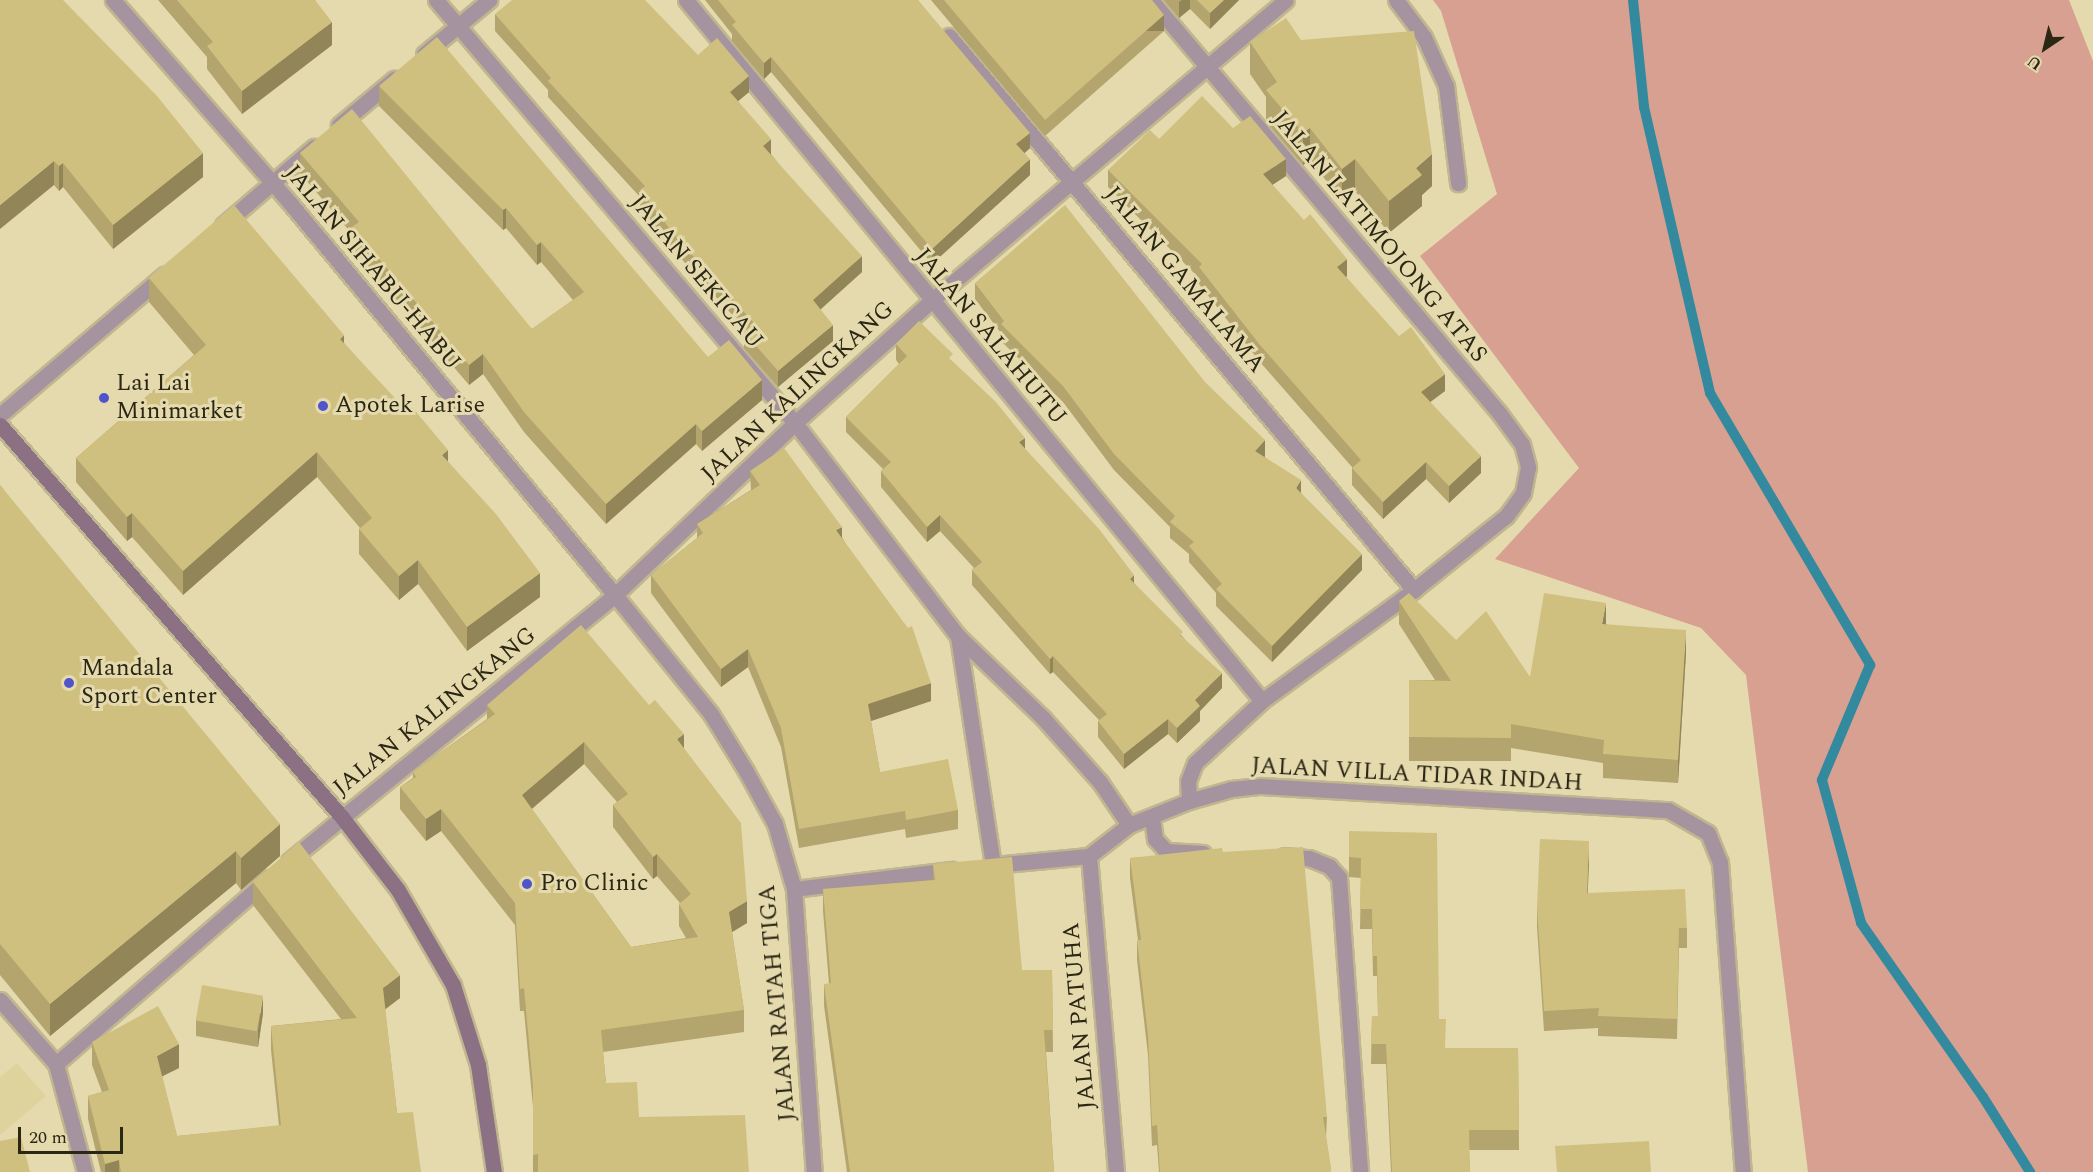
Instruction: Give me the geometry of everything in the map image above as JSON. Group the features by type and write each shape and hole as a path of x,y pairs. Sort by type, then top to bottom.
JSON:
{"main road":[{"path":"0,425 341,816 398,890 453,985 478,1065 494,1172"}],"street":[{"name":"JALAN SIHABU-HABU","path":"113,0 272,183 615,595"},
{"name":"JALAN SEKICAU","path":"436,0 795,423 958,636 1057,734 1100,782 1129,825"},
{"path":"208,237 489,0"},
{"name":"JALAN SALAHUTU","path":"686,0 1262,701"},
{"name":"JALAN LATIMOJONG ATAS","path":"1151,0 1205,67 1500,414 1522,444 1528,467 1523,494 1506,516 1414,590 1262,701 1195,763 1188,781 1189,801"},
{"name":"JALAN KALINGKANG","path":"56,1064 341,816 615,595 795,423 931,300 1070,179 1286,0"},
{"path":"1396,0 1424,38 1446,86 1458,183"},
{"name":"JALAN GAMALAMA","path":"941,27 1414,590"},
{"path":"0,415 172,268"},
{"name":"JALAN RATAH TIGA","path":"615,595 723,733 775,824 794,889 814,1172"},
{"path":"958,636 982,866"},
{"name":"JALAN VILLA TIDAR INDAH","path":"1089,856 1129,825 1152,818 1189,801 1231,789 1261,786 1668,810 1690,819 1708,833 1720,862 1743,1172"},
{"path":"1152,818 1155,839 1166,851 1220,854"},
{"path":"1266,855 1309,858 1329,866 1339,878 1360,1172"},
{"path":"794,889 982,866 1089,856"},
{"name":"JALAN PATUHA","path":"1089,856 1116,1172"},
{"path":"0,1000 56,1064 85,1172"}],"shaded area":[{"path":"1433,0 2069,0 2093,61 2093,1172 1808,1172 1746,675 1701,628 1495,559 1579,468 1420,256 1497,194 1441,11"},
{"path":"17,1063 46,1096 0,1135 0,1077"}],"building":[{"path":"0,0 63,0 157,96 203,153 113,225 63,163 59,166 54,161 0,205"},
{"path":"177,0 315,0 332,22 242,91 207,46 213,42"},
{"path":"512,0 645,0 698,55 717,38 749,76 730,92 771,139 763,146 862,256 813,300 833,325 778,371 744,332 754,323 676,237 640,190 645,186 548,81 551,78 495,14"},
{"path":"718,0 918,0 1030,133 1016,144 1030,159 932,249 771,57 764,63 732,25 736,22"},
{"path":"944,0 1152,0 1164,15 1045,120"},
{"path":"1197,0 1224,0 1210,13"},
{"path":"1286,18 1301,40 1414,31 1432,154 1416,168 1422,175 1389,201 1355,159 1342,169 1310,128 1303,133 1266,90 1277,82 1250,42"},
{"path":"437,37 708,357 729,340 762,380 702,431 696,424 606,504 524,412 483,354 469,365 352,227 359,222 300,153 352,109 532,329 584,292 541,242 537,245 506,208 503,210 379,86"},
{"path":"1202,96 1233,128 1250,116 1286,159 1263,174 1304,220 1310,214 1347,259 1337,267 1399,336 1411,327 1445,374 1421,392 1481,456 1449,486 1426,462 1383,502 1352,468 1361,460 1260,345 1199,267 1202,264 1108,170 1150,130 1159,139"},
{"path":"234,205 344,335 340,339 407,411 412,407 448,450 442,455 496,514 540,573 467,627 418,560 399,576 359,529 372,518 317,452 183,571 132,513 127,517 76,458 206,345 149,278"},
{"path":"1065,205 1205,382 1265,440 1255,451 1301,480 1296,488 1362,554 1272,646 1216,589 1222,584 1189,546 1194,542 1170,522 1175,516 1114,454 1063,386 1001,324 1004,321 975,283"},
{"path":"919,321 953,354 949,358 995,401 1025,438 1019,442 1099,529 1134,575 1130,579 1183,632 1180,635 1222,673 1195,700 1200,706 1177,728 1168,719 1124,754 1098,721 1107,714 1053,656 1050,659 972,570 982,562 940,515 927,527 881,471 891,462 846,417 907,356 896,344"},
{"path":"784,448 842,527 836,530 908,628 912,626 931,683 868,704 880,772 948,759 958,810 906,820 905,811 799,829 781,728 748,649 721,669 651,575 703,533 697,524 760,485 750,471"},
{"name":"Mandala Sport Center","path":"0,485 280,824 241,858 236,851 50,1004 0,944"},
{"path":"1409,593 1456,640 1486,611 1530,677 1544,593 1606,603 1602,624 1686,630 1678,760 1603,754 1604,740 1511,724 1511,738 1409,737 1409,680 1451,681 1399,601"},
{"path":"581,625 649,705 655,700 684,734 677,739 741,823 747,901 729,912 744,1010 601,1030 606,1083 637,1082 639,1117 745,1115 749,1172 538,1172 538,1154 533,1155 533,1086 524,988 520,989 515,903 441,809 426,819 400,787 416,777 413,772 495,714 487,705","holes":["584,742 628,794 613,805 653,857 657,854 691,894 679,904 698,937 631,947 522,795"]},
{"path":"1349,831 1437,833 1439,1019 1446,1019 1445,1048 1518,1048 1519,1130 1469,1130 1470,1172 1392,1172 1386,1044 1371,1044 1372,1016 1378,1016 1377,956 1373,956 1372,909 1360,909 1361,858 1349,857"},
{"path":"1540,839 1589,841 1587,893 1685,889 1687,928 1679,928 1677,1019 1598,1016 1599,1008 1544,1011 1537,907"},
{"path":"299,842 400,975 383,988 397,1113 413,1112 421,1172 121,1172 119,1160 105,1164 88,1096 109,1090 92,1042 158,1006 179,1044 157,1056 177,1136 281,1125 271,1026 357,1018 253,882"},
{"path":"1303,847 1327,1117 1323,1117 1331,1172 1160,1172 1157,1125 1152,1126 1148,1035 1137,940 1141,940 1130,858 1222,848 1223,852"},
{"path":"1012,857 1022,970 1052,970 1053,1030 1044,1030 1054,1172 850,1172 824,984 831,983 823,889 935,880 933,864"},
{"path":"202,985 263,996 257,1031 196,1020"},
{"path":"21,1137 30,1172 0,1172 0,1141"},
{"path":"1649,1141 1651,1172 1557,1172 1555,1146"}],"waterway":[{"path":"1633,0 1644,107 1710,393 1870,665 1822,780 1861,923 1983,1097 2030,1172"}],"place":[{"name":"Lai Lai Minimarket","path":"104,398"},
{"name":"Apotek Larise","path":"323,406"},
{"name":"Mandala Sport Center","path":"69,683"},
{"name":"Pro Clinic","path":"527,884"}]}
